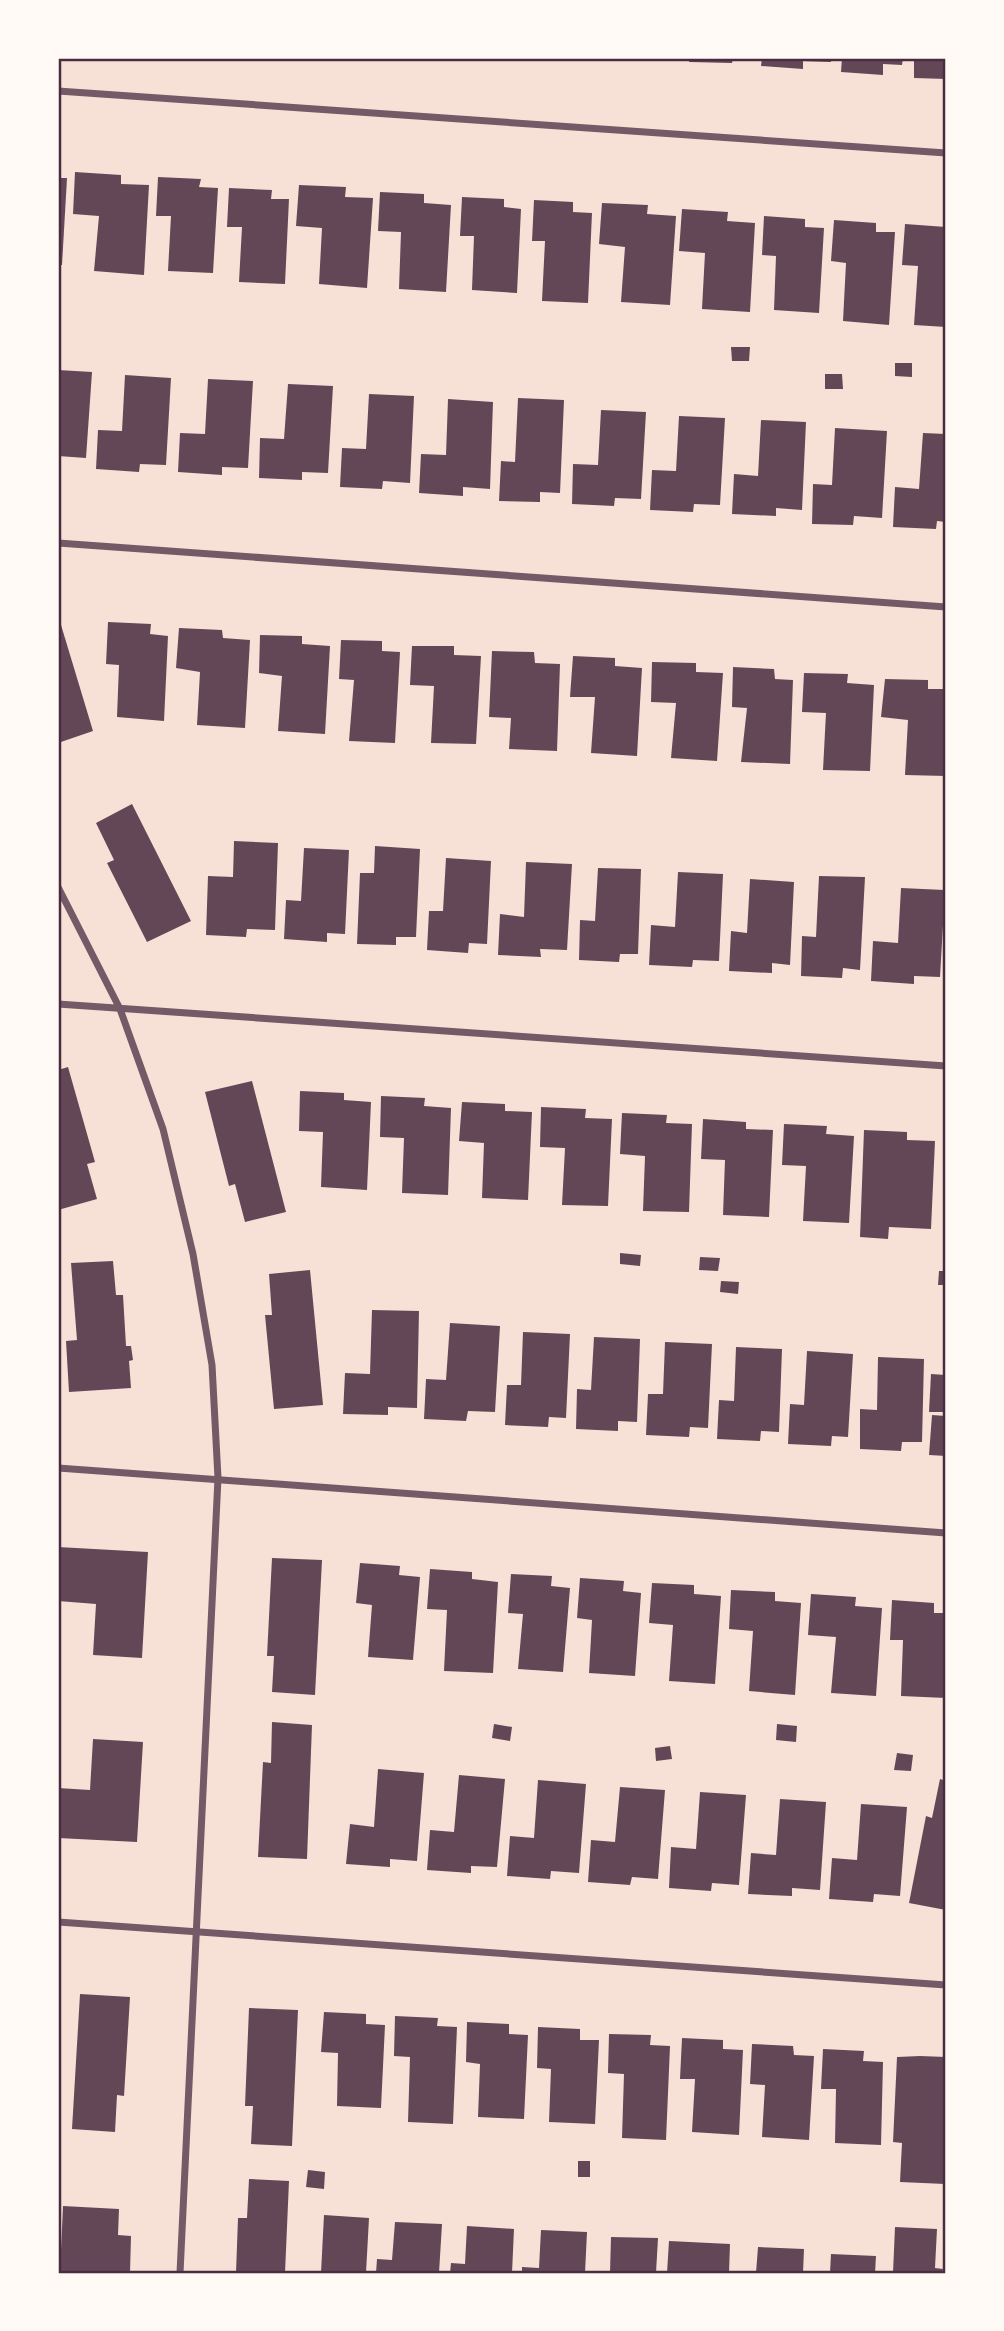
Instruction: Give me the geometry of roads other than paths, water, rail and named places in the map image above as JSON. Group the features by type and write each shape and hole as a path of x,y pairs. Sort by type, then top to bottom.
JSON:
{"street":[{"path":"58,91 946,153"},
{"path":"58,543 946,607"},
{"path":"58,887 120,1009 163,1129 193,1254 212,1365 218,1478 194,1931 180,2273"},
{"path":"58,1004 946,1066"},
{"path":"58,1468 946,1533"},
{"path":"58,1922 946,1985"}]}
